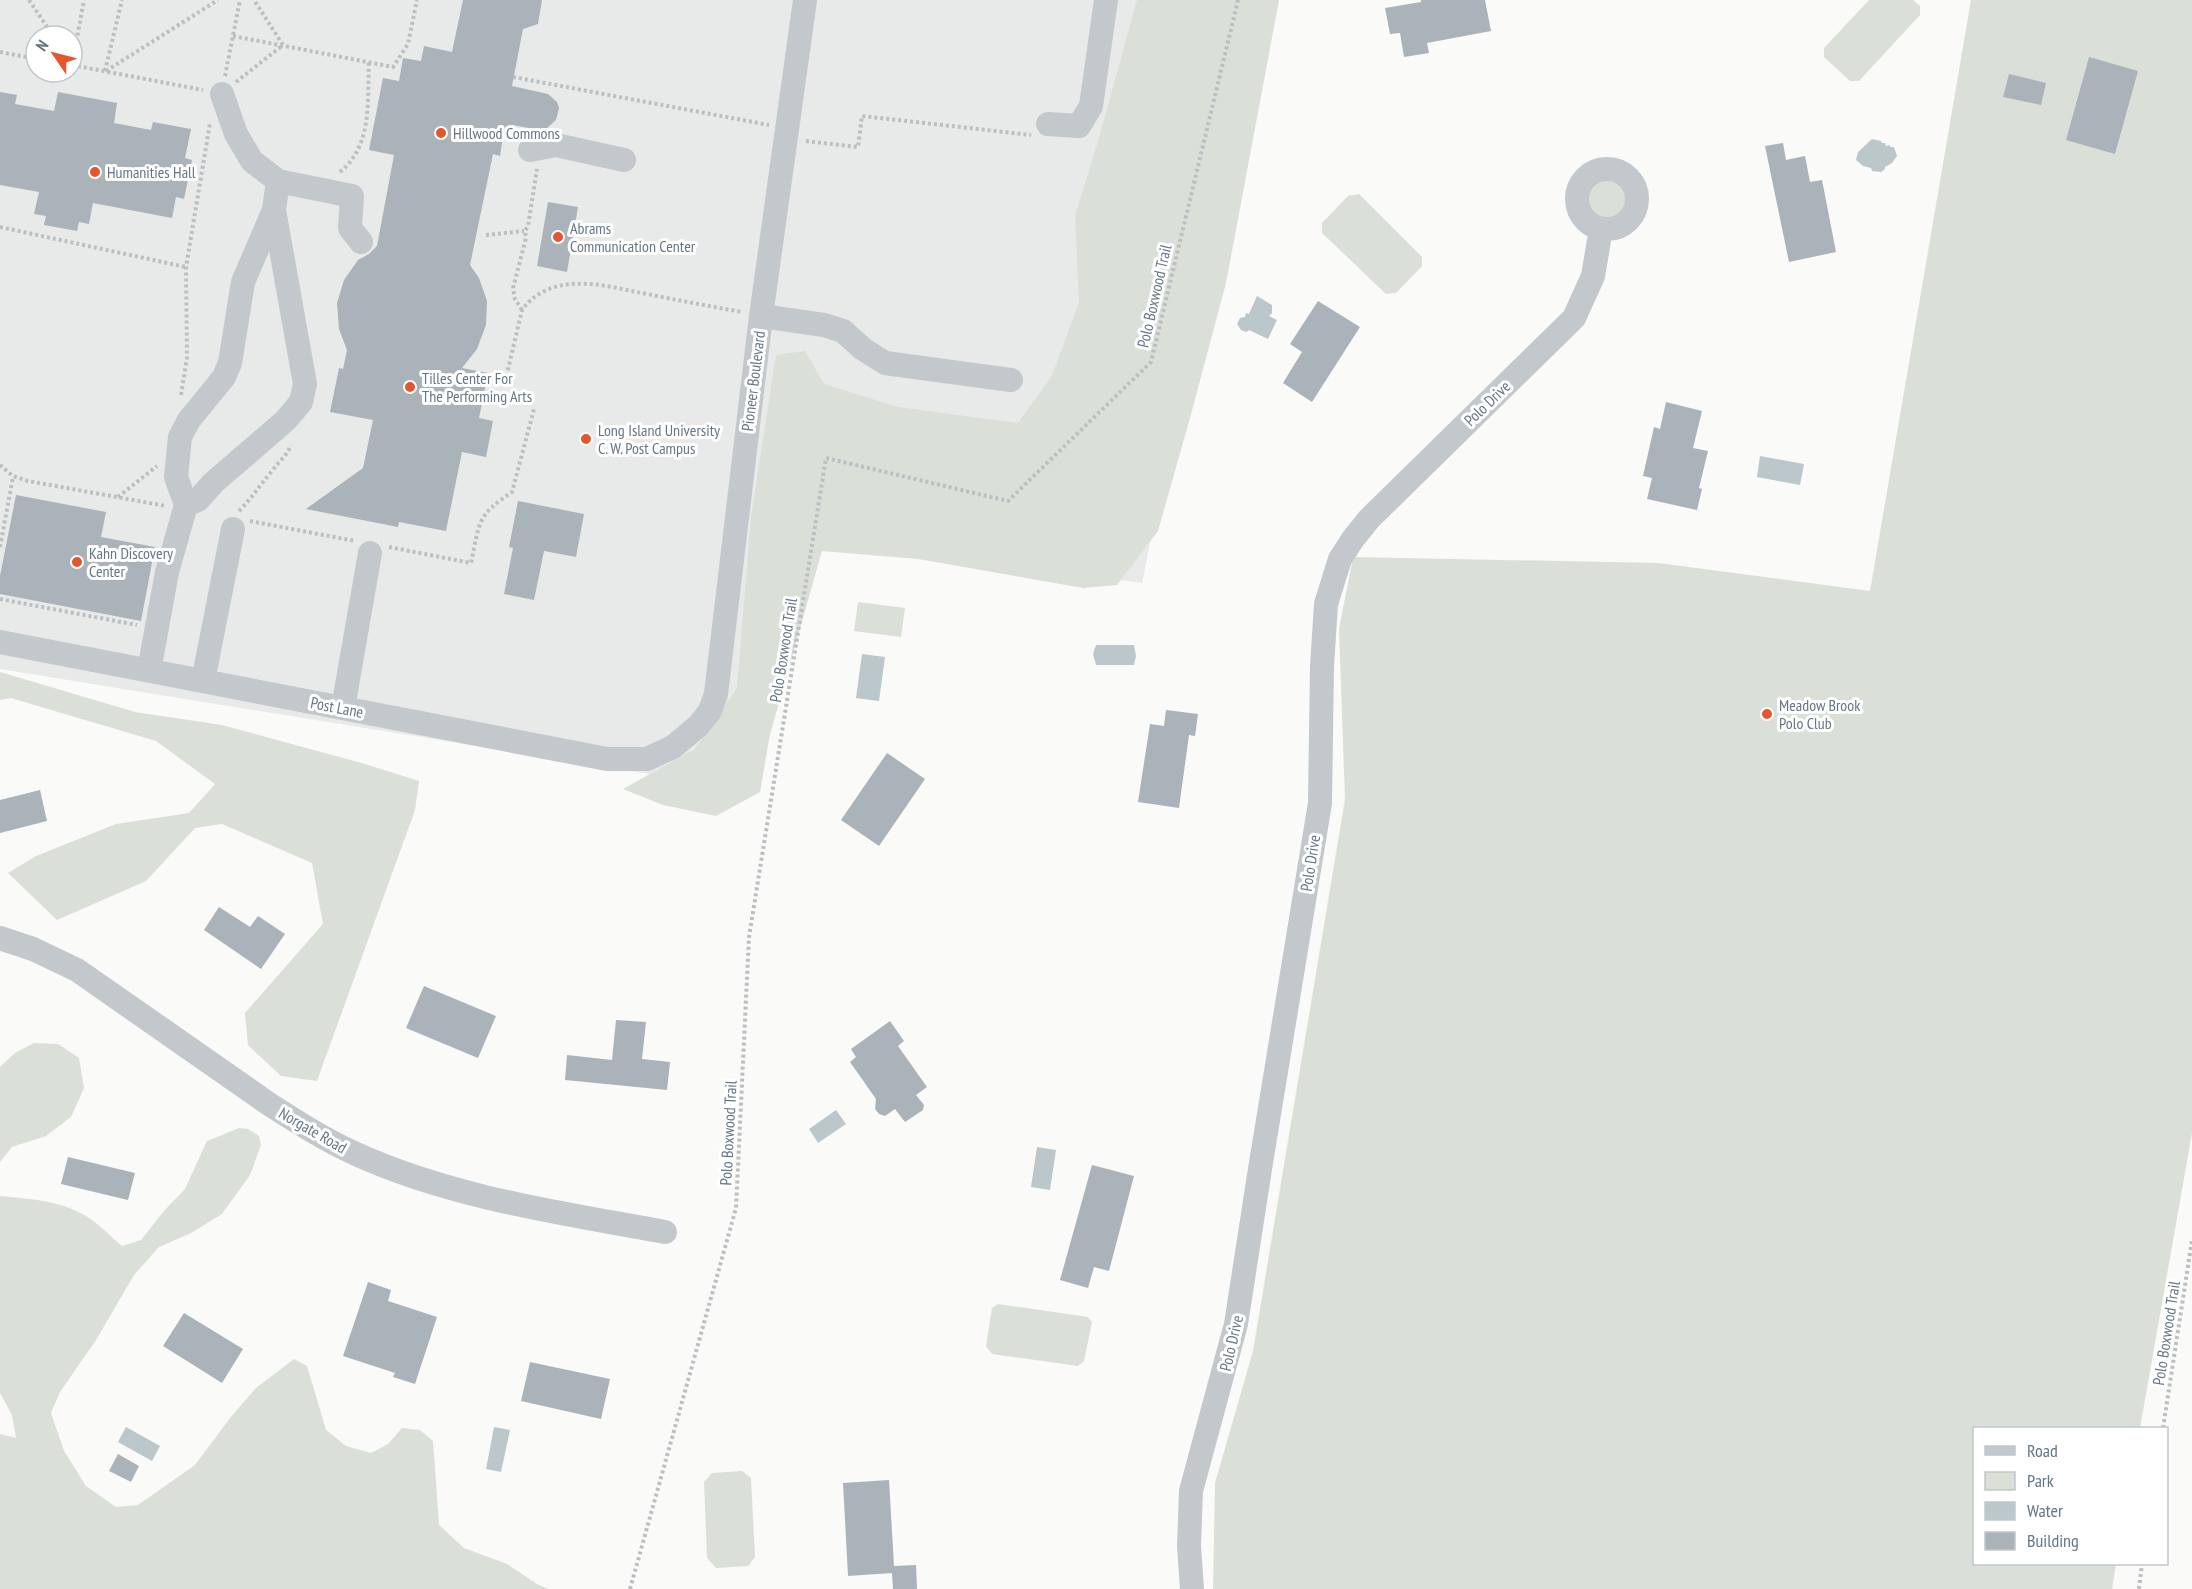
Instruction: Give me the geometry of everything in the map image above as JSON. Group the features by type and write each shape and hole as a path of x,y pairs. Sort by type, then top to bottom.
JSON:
{"street":[{"name":"Pioneer Boulevard","path":"673,747 698,726 710,711 716,694 761,316 805,0"},
{"path":"1048,124 1079,126 1091,106 1106,0"},
{"path":"219,93 236,134 252,161 278,181 352,196 350,228 361,242"},
{"path":"534,159 556,144 624,160"},
{"path":"149,671 167,572 185,507 176,477 180,437 189,420 224,377 230,363 243,282 274,210 278,181"},
{"path":"185,507 198,500 213,483 286,420 301,402 305,384 274,210"},
{"name":"Polo Drive","path":"1192,1589 1189,1546 1191,1491 1236,1324 1320,803 1322,666 1326,604 1332,581 1340,559 1369,519 1574,318 1593,276 1601,229"},
{"path":"761,316 824,325 843,331 863,349 885,363 1011,380"},
{"path":"202,681 236,522"},
{"path":"343,708 369,547"},
{"name":"Post Lane","path":"0,642 607,759 647,759 673,747"},
{"name":"Norgate Road","path":"0,938 33,949 77,970 269,1104 301,1125 355,1154 415,1177 489,1198 665,1232"}],"path":[{"path":"29,0 45,24"},
{"path":"80,24 84,0"},
{"path":"105,72 122,0"},
{"path":"105,72 218,0"},
{"path":"178,403 188,358 186,267 219,93 240,0"},
{"path":"254,0 282,45"},
{"path":"233,36 393,67 408,44 417,0"},
{"name":"Polo Boxwood Trail","path":"630,1589 736,1208 749,938 826,458 1008,501 1151,362 1238,0"},
{"path":"84,68 219,93 282,45"},
{"path":"0,52 24,56"},
{"path":"522,310 514,299 513,288 528,226 534,159"},
{"path":"0,227 186,267"},
{"path":"486,235 525,231"},
{"path":"505,382 522,310 528,301 538,294 557,286 575,284 615,288 761,316"},
{"path":"294,438 283,460 273,469 236,522 471,563 481,518 492,506 512,492 534,409"},
{"path":"0,465 13,476 161,505 185,507"},
{"path":"118,497 158,465 158,475"},
{"path":"0,547 13,476"},
{"path":"160,495 161,505"},
{"path":"0,598 144,626"},
{"name":"Polo Boxwood Trail","path":"2163,1427 2192,1240"},
{"path":"2139,1589 2142,1565"}],"shaded area":[{"name":"Long Island University C. W. Post Campus","path":"0,0 1272,0 1191,341 1142,583 804,537 760,792 0,669"}],"green space":[{"path":"1137,0 1279,0 1226,283 1158,531 1117,585 1083,588 918,559 822,551 769,738 760,792 716,816 663,805 623,789 695,749 737,688 751,517 776,355 805,351 824,384 898,407 1018,423 1052,376 1079,302 1075,216"},
{"path":"1869,0 1913,0 1920,6 1920,15 1859,81 1850,81 1824,57 1824,48"},
{"name":"Meadow Brook Polo Club","path":"1971,0 2192,0 2192,1133 2140,1427 1973,1427 1973,1565 2116,1565 2112,1589 1213,1589 1215,1483 1253,1351 1345,799 1339,629 1353,557 1658,563 1870,591"},
{"path":"1606,172 1616,174 1625,180 1631,189 1633,199 1631,209 1625,218 1616,224 1606,226 1596,224 1587,218 1581,209 1579,199 1581,189 1587,180 1596,174"},
{"path":"1359,194 1422,257 1422,266 1396,293 1386,294 1322,233 1322,223 1348,196"},
{"path":"858,602 905,608 901,637 854,631"},
{"path":"0,672 135,712 222,725 419,781 415,810 317,1081 281,1076 248,1045 245,1013 323,924 312,863 222,824 195,828 146,881 57,920 8,873 36,856 116,824 189,813 215,784 156,741 11,698 0,700"},
{"path":"34,1043 58,1044 79,1058 84,1088 71,1117 46,1136 12,1147 0,1162 0,1067 15,1053"},
{"path":"239,1128 248,1129 259,1136 261,1145 250,1175 222,1214 191,1233 159,1247 134,1275 96,1340 60,1392 51,1413 64,1451 86,1486 116,1507 138,1505 195,1465 256,1388 294,1359 307,1366 326,1430 346,1446 371,1453 388,1444 402,1428 420,1430 433,1441 439,1525 464,1548 507,1564 548,1589 0,1589 0,1434 16,1438 12,1415 0,1393 0,1196 44,1201 76,1211 86,1216 122,1246 141,1240 185,1189 207,1141"},
{"path":"998,1304 1088,1317 1092,1322 1084,1361 1078,1366 992,1354 986,1346 992,1308"},
{"path":"742,1471 751,1478 755,1557 748,1566 716,1568 707,1558 704,1482 712,1473"}],"water":[{"path":"1872,139 1894,147 1897,156 1881,172 1872,171 1871,168 1863,166 1856,160 1858,152"},
{"path":"1257,296 1272,305 1272,313 1269,316 1277,320 1268,339 1249,330 1246,332 1241,330 1237,324 1246,313 1249,314"},
{"path":"1760,456 1804,464 1800,485 1757,477"},
{"path":"1096,645 1134,645 1136,656 1134,665 1096,665 1093,654"},
{"path":"862,654 885,657 879,701 856,698"},
{"path":"836,1110 846,1124 818,1143 809,1129"},
{"path":"1037,1147 1056,1150 1050,1190 1031,1187"},
{"path":"126,1427 160,1446 152,1461 118,1442"},
{"path":"494,1427 510,1430 501,1472 486,1469"}],"building":[{"path":"463,0 542,0 538,24 523,29 512,86 548,94 557,102 559,108 556,120 547,128 534,129 512,125 509,138 503,137 500,156 493,154 470,265 479,278 487,301 486,325 477,349 462,368 488,373 479,418 493,421 486,457 462,452 446,531 399,522 398,527 306,509 363,468 373,420 330,412 339,368 343,369 347,350 339,329 337,303 344,280 358,260 377,246 394,155 369,150 383,78 399,81 403,58 421,61 424,46 452,52"},
{"path":"1421,0 1485,0 1491,31 1427,43 1429,53 1404,57 1400,33 1390,34 1385,8 1421,2"},
{"path":"2089,57 2138,71 2115,154 2066,140"},
{"path":"2009,74 2046,83 2041,105 2003,97"},
{"name":"Humanities Hall","path":"0,92 17,95 15,104 54,111 58,92 117,103 114,123 151,130 153,122 191,129 185,158 192,160 184,199 176,197 172,218 93,203 89,224 79,222 77,231 44,225 46,216 34,214 39,192 0,185"},
{"path":"1783,143 1786,160 1805,156 1810,182 1822,180 1836,252 1789,262 1765,146"},
{"name":"Abrams Communication Center","path":"548,202 578,207 567,272 537,266"},
{"path":"1318,301 1360,327 1312,402 1283,383 1302,352 1290,344"},
{"path":"1666,402 1702,411 1693,448 1708,451 1699,488 1702,489 1697,510 1647,499 1652,478 1643,476 1654,427 1660,429"},
{"name":"Kahn Discovery Center","path":"16,495 106,512 101,537 155,547 141,621 0,594 0,576"},
{"path":"518,501 584,514 576,557 544,551 534,600 504,594 513,548 509,547"},
{"path":"1166,710 1198,714 1195,736 1189,735 1179,808 1138,802 1150,724 1164,726"},
{"path":"887,753 925,779 879,846 841,820"},
{"path":"40,790 47,821 0,833 0,800"},
{"path":"219,907 250,927 258,916 285,934 261,969 204,930"},
{"path":"424,986 496,1016 478,1058 406,1028"},
{"path":"616,1020 646,1022 642,1059 670,1062 667,1090 565,1080 567,1055 612,1060"},
{"path":"890,1021 904,1041 898,1046 927,1087 916,1095 924,1105 923,1110 905,1122 895,1109 885,1116 879,1114 875,1109 876,1099 850,1062 856,1057 851,1049"},
{"path":"68,1157 135,1173 128,1200 61,1184"},
{"path":"1092,1165 1134,1176 1109,1271 1094,1267 1088,1288 1060,1280"},
{"path":"368,1282 391,1290 388,1301 437,1317 415,1384 393,1377 395,1373 343,1356"},
{"path":"184,1313 243,1349 222,1383 163,1346"},
{"path":"530,1362 610,1379 601,1419 521,1401"},
{"path":"118,1454 139,1466 131,1482 109,1471"},
{"path":"889,1480 894,1566 916,1565 917,1589 893,1589 892,1573 848,1576 843,1483"}],"place":[{"name":"Hillwood Commons","path":"441,133"},
{"name":"Humanities Hall","path":"95,172"},
{"name":"Abrams Communication Center","path":"558,237"},
{"name":"Tilles Center For The Performing Arts","path":"410,387"},
{"name":"Long Island University C. W. Post Campus","path":"586,439"},
{"name":"Kahn Discovery Center","path":"77,562"},
{"name":"Meadow Brook Polo Club","path":"1767,714"}]}
